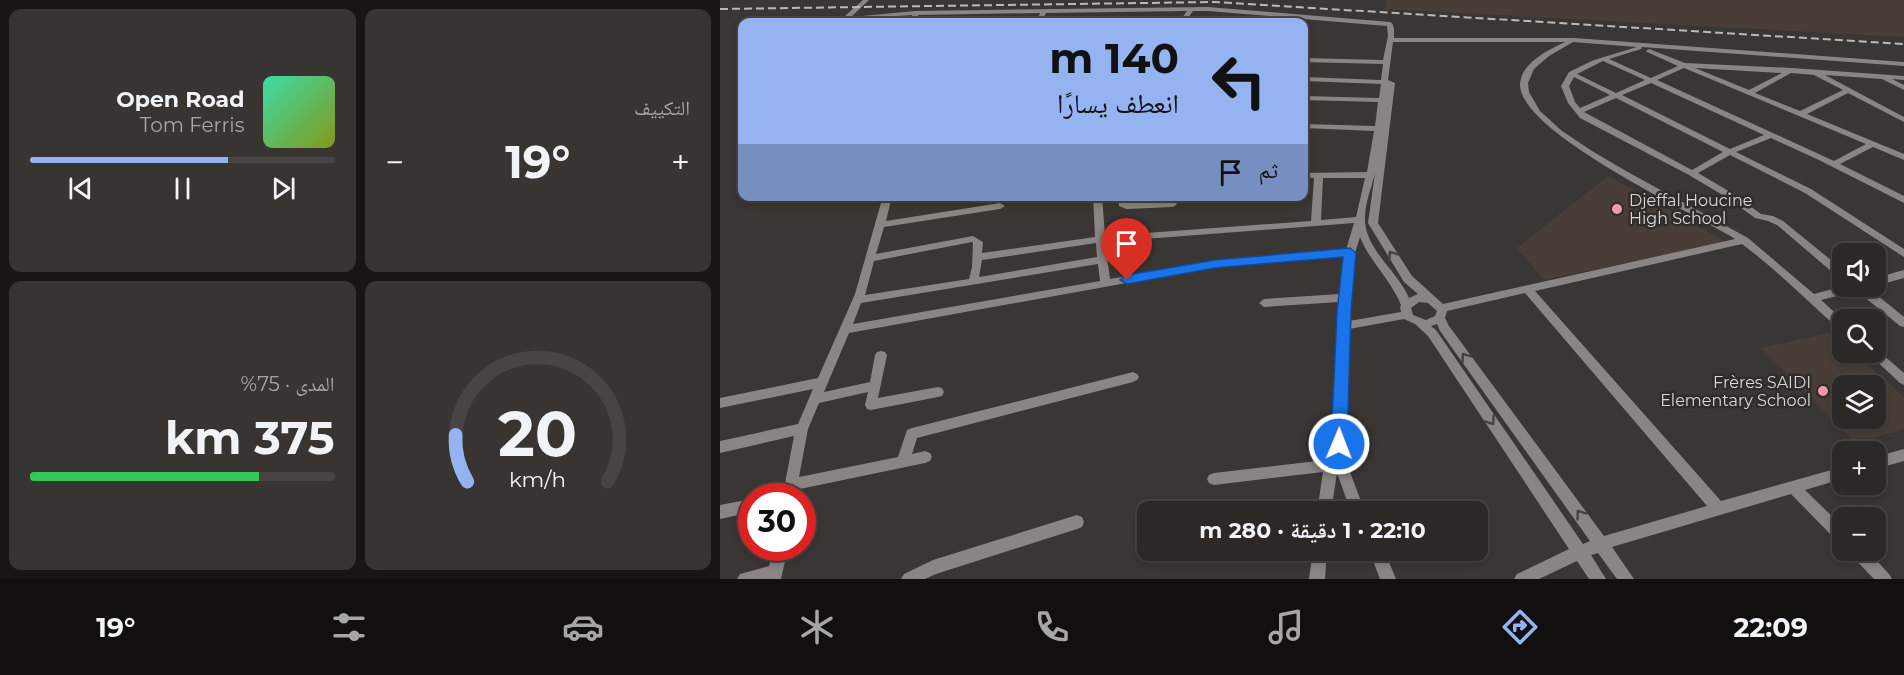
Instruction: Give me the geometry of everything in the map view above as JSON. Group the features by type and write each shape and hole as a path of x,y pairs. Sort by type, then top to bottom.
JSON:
{"street":[{"path":"848,18 866,0"},
{"path":"860,18 915,13 1191,9 1391,24 1395,53 1372,223 1408,279 1430,299 1440,313 1444,328 1626,579"},
{"path":"1185,18 1191,9"},
{"path":"1041,18 1044,10"},
{"path":"915,13 916,18"},
{"path":"1392,39 1578,38 1643,45 1904,64"},
{"path":"1578,38 1546,54 1530,71 1524,90 1536,113 1575,143 1744,240 1832,317"},
{"path":"1327,501 1336,465 1343,326 1350,253 1370,175 1378,129 1380,100 1387,82 1387,62 1392,39"},
{"path":"1643,45 1749,93 1904,157"},
{"path":"1832,266 1780,222 1758,216 1692,173 1606,129 1572,103 1565,86 1571,73 1643,45 1904,59"},
{"path":"1847,56 1904,88"},
{"path":"1604,59 1834,164 1904,200"},
{"path":"1308,60 1387,62"},
{"path":"1580,111 1686,65 1904,78"},
{"path":"1749,93 1792,70"},
{"path":"1813,72 1904,120"},
{"path":"1571,73 1809,191 1904,254"},
{"path":"1308,79 1387,82"},
{"path":"1800,114 1847,91"},
{"path":"1308,98 1380,100"},
{"path":"1308,126 1378,129"},
{"path":"1692,173 1729,152 1770,135"},
{"path":"1834,164 1874,144"},
{"path":"1308,175 1370,175"},
{"path":"1316,222 1318,175"},
{"path":"1308,196 1317,196"},
{"path":"789,483 802,429 848,329 872,258 886,201"},
{"path":"1097,201 1106,283"},
{"path":"1122,201 1125,206 1172,204 1174,201"},
{"path":"879,225 1000,206"},
{"path":"976,257 1101,239 1360,220"},
{"path":"1360,220 1363,236 1399,286 1407,309 1431,333 1598,579"},
{"path":"872,258 973,239 978,242 977,267 973,282"},
{"path":"1420,323 1432,323 1440,313 1527,289 1744,240"},
{"path":"848,329 1215,264 1350,253"},
{"path":"858,300 1102,260"},
{"path":"1886,279 1904,274"},
{"path":"1527,289 1718,508"},
{"path":"1811,299 1832,294"},
{"path":"1872,297 1904,323"},
{"path":"1264,303 1345,298"},
{"path":"1343,326 1407,309 1416,298 1430,299"},
{"path":"881,355 871,405 938,392"},
{"path":"1886,363 1904,380"},
{"path":"903,462 912,434 1134,377"},
{"path":"720,403 823,382"},
{"path":"815,399 876,385"},
{"path":"720,447 802,429"},
{"path":"1886,460 1904,454"},
{"path":"816,484 925,458"},
{"path":"1214,479 1336,465"},
{"path":"1336,465 1354,501"},
{"path":"1522,579 1601,544 1832,476"},
{"path":"1793,487 1832,526"},
{"path":"720,512 738,509"},
{"path":"909,579 933,567 1077,522"},
{"path":"746,579 774,576 778,561"},
{"path":"1317,579 1319,561"},
{"path":"1381,561 1388,579"},
{"path":"1867,561 1884,579"}],"shaded area":[{"path":"1387,0 1904,0 1904,37 1385,9"},
{"name":"Djeffal Houcine High School","path":"1608,176 1726,242 1544,280 1517,248"},
{"name":"Frères SAIDI Elementary School","path":"1832,332 1832,363 1866,363 1880,375 1832,375 1832,419 1761,348"},
{"name":"Frères SAIDI Elementary School","path":"1886,381 1904,397 1904,429 1863,441 1854,441 1842,429 1886,429"}],"railway":[{"path":"720,9 1214,2 1904,44"}],"place":[{"name":"Djeffal Houcine High School","path":"1617,209"},
{"name":"Frères SAIDI Elementary School","path":"1823,391"}],"route":[{"path":"1127,280 1215,264 1289,256 1350,253 1344,312 1339,444"}]}
